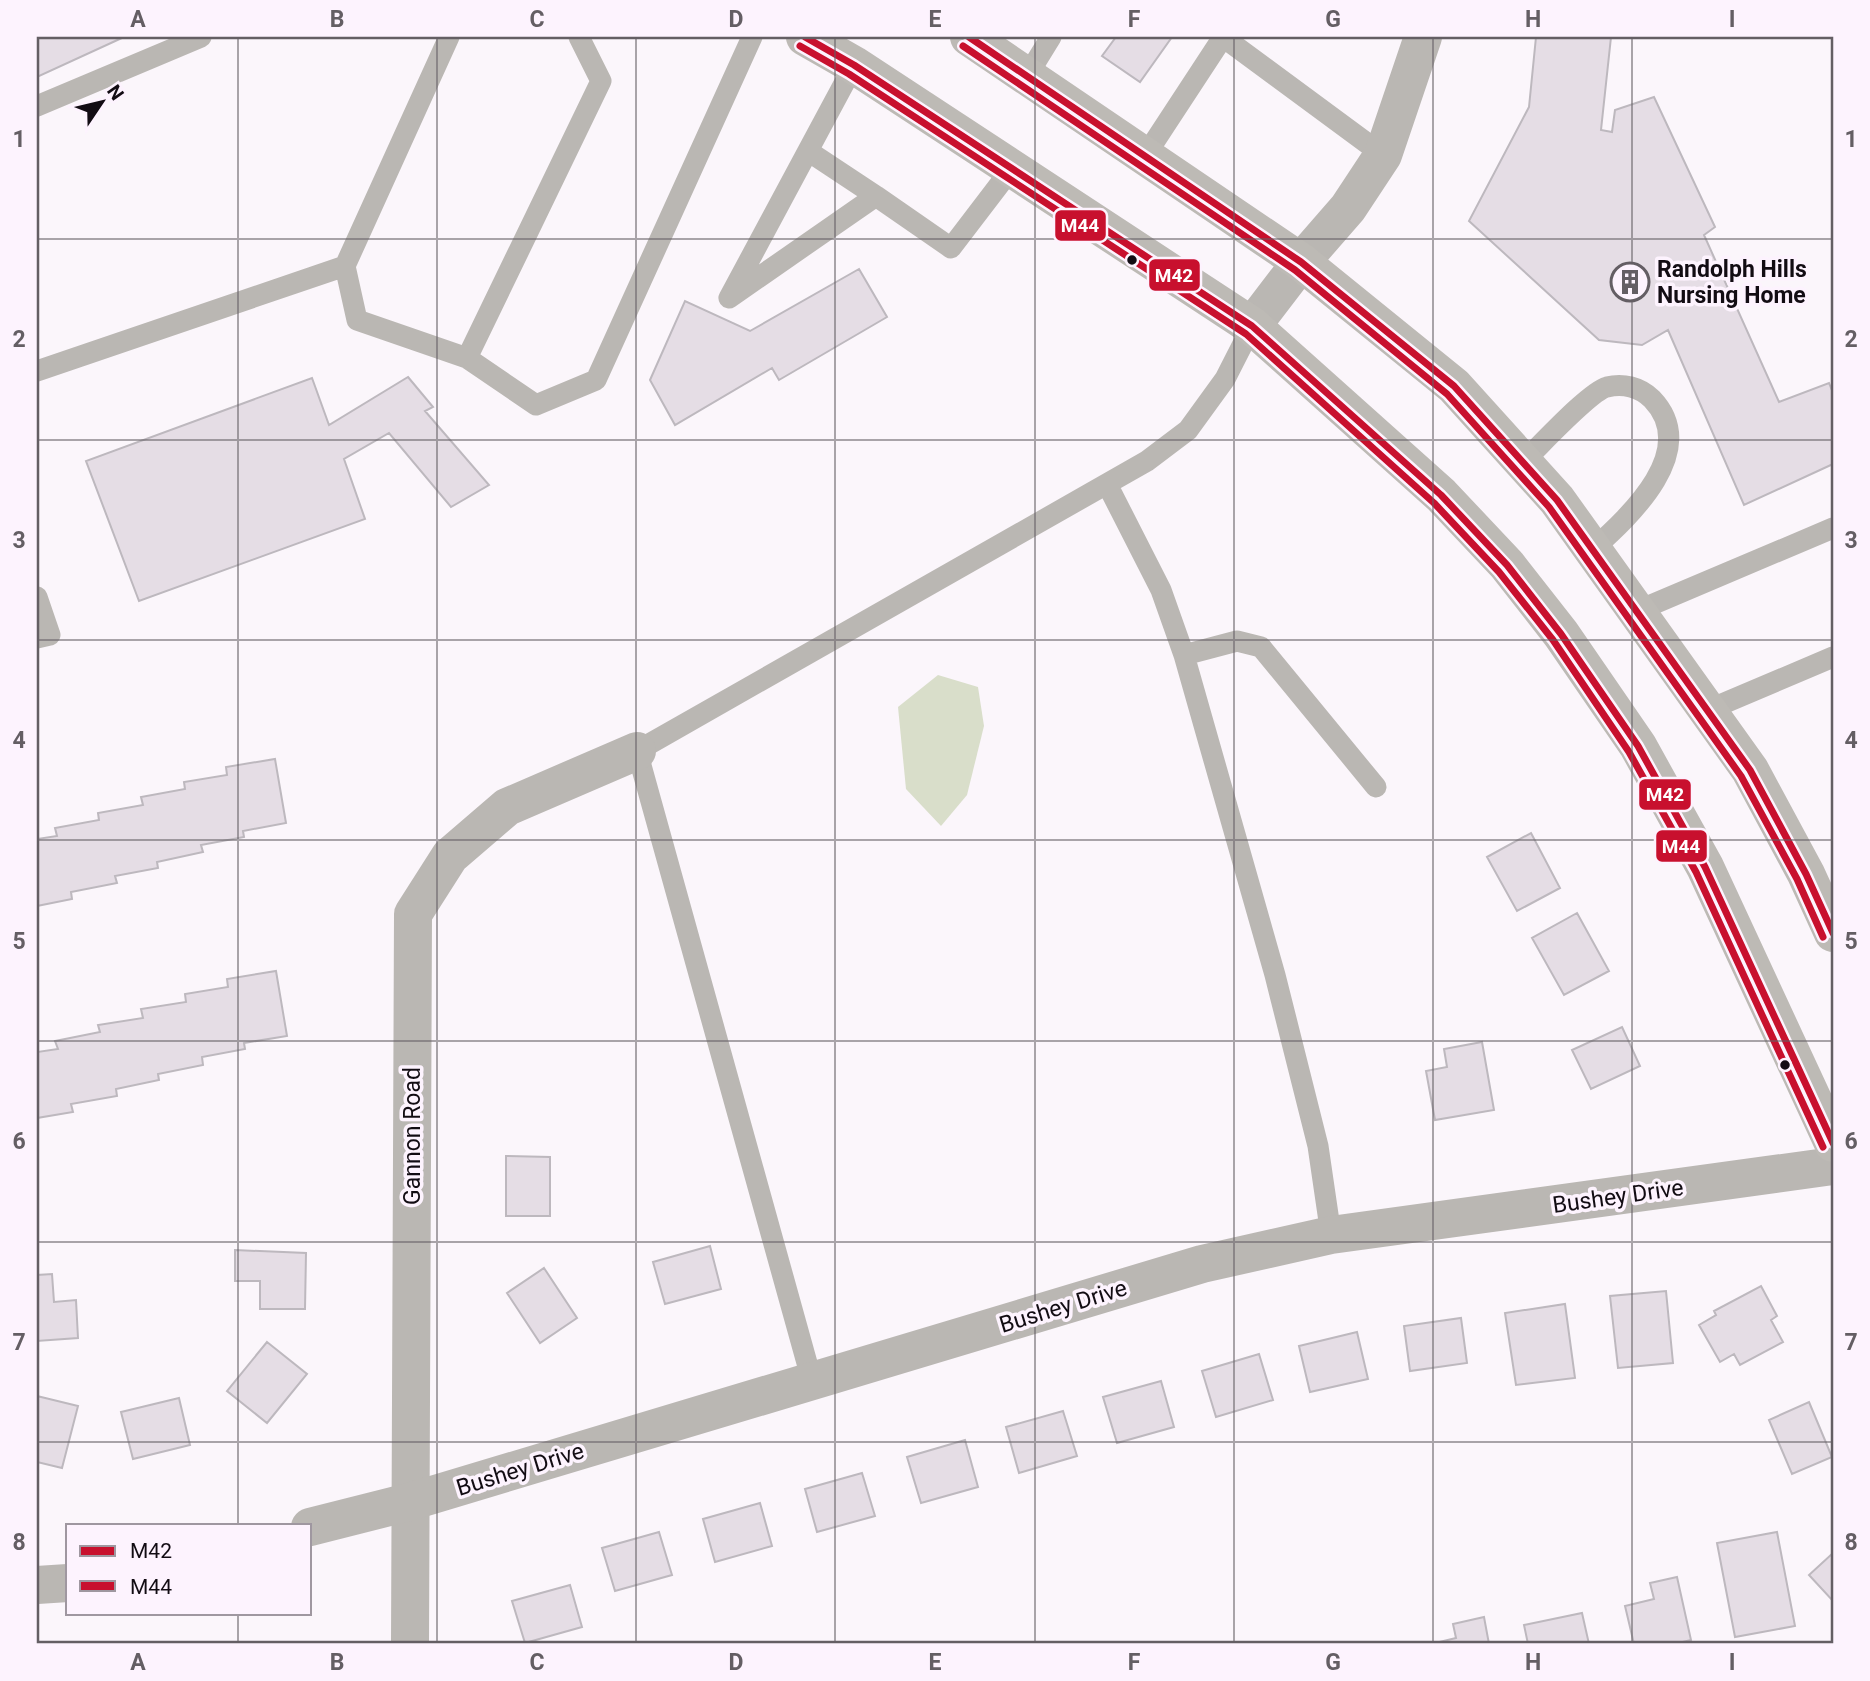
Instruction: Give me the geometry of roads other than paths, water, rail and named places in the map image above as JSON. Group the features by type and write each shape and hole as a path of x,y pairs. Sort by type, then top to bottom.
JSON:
{"main road":[{"path":"805,37 854,65 1252,326 1441,495 1507,565 1601,690 1638,746 1705,867 1833,1143"},
{"path":"969,37 1301,262 1454,386 1557,500 1750,770 1806,874 1833,933"}],"street":[{"path":"1252,326 1301,262 1348,208 1383,155 1423,37"},
{"name":"Gannon Road","path":"410,1644 413,914 450,856 507,807 637,751"},
{"name":"Bushey Drive","path":"312,1526 409,1502 1202,1264 1331,1235 1833,1166"},
{"path":"37,1585 66,1583"}],"lane":[{"path":"37,106 201,37"},
{"path":"449,37 345,266 358,320 467,358 536,405 596,380 752,37"},
{"path":"467,358 601,81 579,37"},
{"path":"1027,76 1051,37"},
{"path":"1145,156 1223,37 1383,155"},
{"path":"854,65 729,298 876,196"},
{"path":"808,151 951,248 1012,168"},
{"path":"37,371 345,266"},
{"path":"813,1381 637,751 1147,461 1188,430 1225,379 1252,326"},
{"path":"1523,462 1589,399 1606,387 1631,386 1650,397 1667,418 1667,460 1629,517 1593,549"},
{"path":"1107,484 1161,590 1184,655 1275,975 1318,1146 1331,1235"},
{"path":"1637,611 1833,528"},
{"path":"37,597 50,635 37,638"},
{"path":"1184,655 1237,641 1261,647 1376,787"},
{"path":"1708,710 1833,657"}],"place":[{"name":"Randolph Hills Nursing Home","path":"1630,282"}]}
